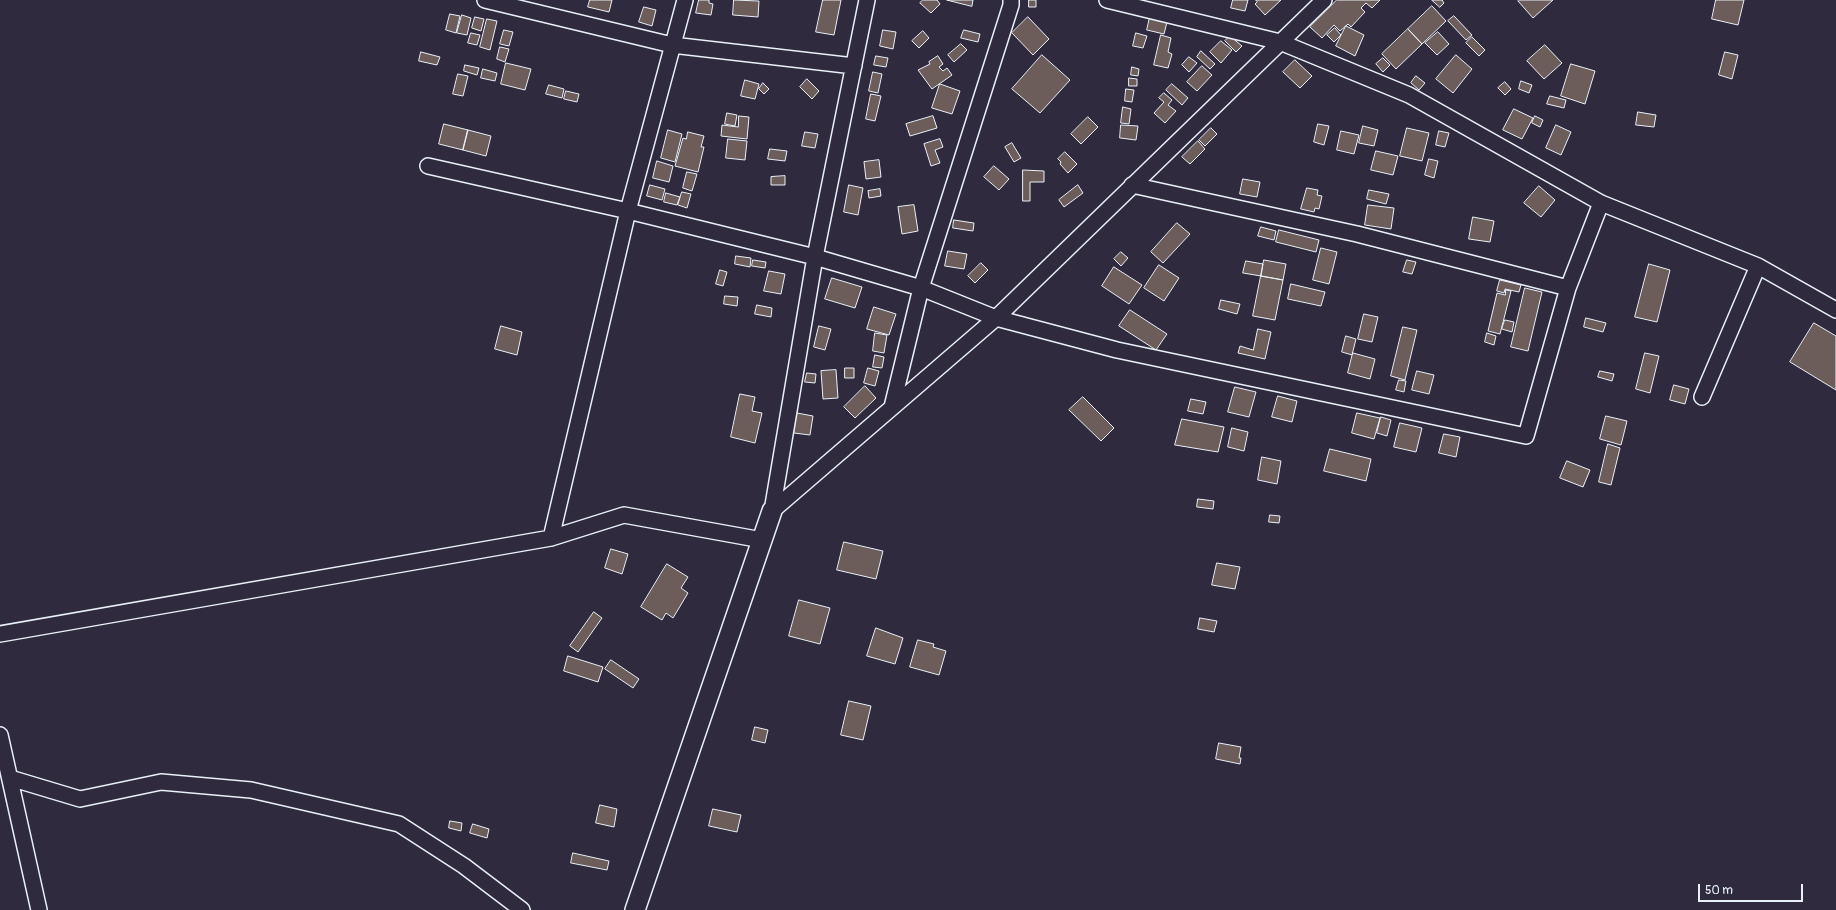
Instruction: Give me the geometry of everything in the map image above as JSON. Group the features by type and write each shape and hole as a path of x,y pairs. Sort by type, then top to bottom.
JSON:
{"street":[{"path":"485,0 672,46 854,66"},
{"path":"551,538 628,211 685,0"},
{"path":"635,910 772,511 815,257 867,0"},
{"path":"892,407 921,288 1009,13 1011,0"},
{"path":"1107,0 1280,42 1409,95 1601,203 1758,266 1836,310"},
{"path":"772,511 996,318 1324,0"},
{"path":"428,166 628,211 815,257 921,288 996,318 1117,350 1526,436 1568,288 1601,203"},
{"path":"1132,185 1357,234 1568,288"},
{"path":"1702,397 1758,266"},
{"path":"0,634 551,538 624,514 762,540"},
{"path":"0,735 39,910"},
{"path":"10,778 80,799 161,782 251,790 399,824 464,866 522,910"}],"building":[{"path":"590,0 612,0 609,12 588,7"},
{"path":"699,0 709,0 709,3 713,4 711,15 696,13"},
{"path":"734,0 759,1 758,17 733,15"},
{"path":"823,0 841,0 834,35 816,32"},
{"path":"923,0 937,0 940,4 931,13 920,3"},
{"path":"947,0 973,0 972,6"},
{"path":"1029,0 1036,0 1036,7 1029,7"},
{"path":"1233,0 1248,0 1245,11 1231,8"},
{"path":"1256,0 1281,0 1265,15 1255,4 1257,2"},
{"path":"1337,0 1380,0 1372,8 1366,3 1361,8 1365,12 1351,27 1348,24 1340,31 1334,25 1322,38 1310,27"},
{"path":"1432,0 1442,0 1444,3 1440,7"},
{"path":"1553,0 1533,18 1518,1"},
{"path":"1716,0 1744,0 1738,25 1712,19"},
{"path":"1432,6 1446,21 1422,44 1408,29"},
{"path":"644,7 656,10 652,26 639,22"},
{"path":"450,14 460,16 456,33 446,30"},
{"path":"462,15 471,18 467,35 457,33"},
{"path":"1454,16 1472,35 1466,40 1448,21"},
{"path":"475,17 484,19 481,31 472,28"},
{"path":"1028,17 1049,39 1033,55 1012,33"},
{"path":"1150,17 1167,22 1164,34 1147,30"},
{"path":"487,19 497,21 490,50 480,47"},
{"path":"1346,26 1364,35 1355,56 1336,46"},
{"path":"1335,28 1341,35 1334,42 1327,35"},
{"path":"1408,29 1422,44 1396,69 1382,54"},
{"path":"504,30 513,32 509,46 500,44"},
{"path":"883,30 896,32 893,49 880,46"},
{"path":"964,30 980,34 978,42 961,38"},
{"path":"923,31 929,38 919,48 912,41"},
{"path":"1438,32 1449,44 1437,55 1425,43"},
{"path":"471,33 480,35 477,45 468,43"},
{"path":"1136,33 1147,36 1143,48 1133,46"},
{"path":"1161,35 1171,38 1168,52 1172,54 1168,68 1154,65"},
{"path":"1230,36 1242,46 1236,52 1225,41"},
{"path":"1472,37 1485,50 1479,56 1466,43"},
{"path":"1221,41 1232,50 1221,63 1210,52"},
{"path":"961,44 967,50 954,62 948,55"},
{"path":"1545,45 1562,63 1544,79 1527,61"},
{"path":"500,47 509,49 505,62 497,59"},
{"path":"1201,51 1215,64 1210,69 1197,57"},
{"path":"421,52 440,57 437,65 419,61"},
{"path":"1725,52 1738,55 1732,79 1719,75"},
{"path":"1042,55 1070,80 1040,113 1012,89"},
{"path":"1456,55 1472,69 1453,93 1436,79"},
{"path":"876,56 888,58 886,67 874,65"},
{"path":"938,56 943,64 939,67 943,71 947,68 952,75 932,89 918,70 930,64 929,62"},
{"path":"1189,57 1197,63 1189,72 1182,65"},
{"path":"1383,58 1390,65 1383,72 1376,64"},
{"path":"1295,60 1312,76 1300,88 1283,72"},
{"path":"506,63 531,69 525,90 501,84"},
{"path":"1571,64 1595,71 1585,104 1561,96"},
{"path":"465,65 479,68 477,75 464,71"},
{"path":"1202,66 1212,75 1197,91 1187,82"},
{"path":"1132,67 1139,69 1138,76 1131,75"},
{"path":"483,69 497,73 495,81 481,78"},
{"path":"873,72 882,74 878,93 869,91"},
{"path":"458,74 468,76 463,96 453,94"},
{"path":"1416,76 1425,83 1419,90 1411,83"},
{"path":"1129,78 1137,79 1137,86 1129,86"},
{"path":"807,79 819,91 812,99 800,87"},
{"path":"745,80 759,84 755,99 741,96"},
{"path":"1521,81 1532,85 1529,93 1519,89"},
{"path":"1505,82 1511,89 1505,95 1498,88"},
{"path":"763,83 769,89 764,94 759,89"},
{"path":"940,84 960,91 952,114 932,108"},
{"path":"1172,84 1188,98 1182,105 1166,90"},
{"path":"549,85 564,89 562,98 546,94"},
{"path":"1126,89 1134,90 1132,102 1125,101"},
{"path":"566,91 579,94 577,102 564,99"},
{"path":"1164,93 1172,100 1168,105 1176,111 1165,123 1154,113 1164,102 1159,98"},
{"path":"871,94 881,96 875,121 866,119"},
{"path":"1550,96 1566,100 1564,108 1547,104"},
{"path":"1123,107 1131,109 1129,124 1121,123"},
{"path":"1514,109 1533,118 1522,139 1503,130"},
{"path":"1638,112 1656,115 1654,127 1636,125"},
{"path":"727,113 737,115 735,126 725,124"},
{"path":"739,116 749,117 747,139 721,136 722,125 738,127"},
{"path":"933,116 937,128 910,136 906,124"},
{"path":"1535,116 1543,120 1540,127 1532,123"},
{"path":"1088,117 1098,127 1081,144 1071,134"},
{"path":"444,124 468,130 463,150 439,144"},
{"path":"1318,124 1329,126 1324,145 1314,142"},
{"path":"1121,125 1138,126 1136,140 1120,138"},
{"path":"1556,125 1571,132 1561,155 1546,148"},
{"path":"1363,126 1378,130 1374,146 1359,143"},
{"path":"1211,128 1217,134 1205,146 1199,140"},
{"path":"1407,128 1429,133 1422,161 1400,156"},
{"path":"468,130 491,136 486,156 463,150"},
{"path":"668,130 682,134 675,162 661,158"},
{"path":"1341,131 1359,135 1354,154 1337,150"},
{"path":"1439,131 1449,133 1445,147 1436,145"},
{"path":"688,132 704,136 701,147 704,147 698,172 675,166 683,138 686,139"},
{"path":"805,132 818,134 815,148 802,146"},
{"path":"728,139 747,141 745,160 726,158"},
{"path":"940,139 943,147 935,150 940,163 931,166 924,144"},
{"path":"1198,141 1205,149 1190,164 1182,157"},
{"path":"1012,143 1021,158 1014,162 1005,147"},
{"path":"770,149 787,151 785,161 768,159"},
{"path":"1376,151 1398,156 1393,175 1371,170"},
{"path":"1065,152 1077,164 1068,173 1060,164 1061,162 1058,159"},
{"path":"1429,159 1438,161 1434,178 1425,175"},
{"path":"879,160 881,177 866,179 864,162"},
{"path":"657,161 673,166 669,182 653,178"},
{"path":"994,166 1009,179 999,190 984,177"},
{"path":"1023,170 1044,171 1044,182 1030,182 1030,201 1023,201"},
{"path":"687,172 697,174 692,191 683,188"},
{"path":"785,176 785,185 771,185 771,177"},
{"path":"1243,179 1260,182 1257,197 1240,194"},
{"path":"650,185 665,189 662,200 647,196"},
{"path":"849,185 863,188 858,215 844,212"},
{"path":"1078,185 1083,193 1064,207 1059,200"},
{"path":"1539,186 1555,200 1541,217 1524,203"},
{"path":"1307,188 1318,190 1317,195 1322,196 1319,209 1315,208 1314,212 1301,209"},
{"path":"880,189 881,196 869,198 868,191"},
{"path":"1369,190 1389,194 1386,204 1367,199"},
{"path":"682,192 691,194 687,208 678,205"},
{"path":"666,193 680,197 677,205 664,202"},
{"path":"914,205 918,231 902,234 898,207"},
{"path":"1368,205 1394,208 1391,229 1365,225"},
{"path":"1473,217 1494,221 1490,242 1469,239"},
{"path":"954,220 974,223 973,231 953,228"},
{"path":"1177,223 1190,234 1163,263 1151,252"},
{"path":"1261,227 1276,231 1274,240 1258,236"},
{"path":"1279,230 1319,240 1316,252 1276,242"},
{"path":"1321,248 1337,252 1329,284 1313,280"},
{"path":"948,251 967,254 964,269 945,266"},
{"path":"1121,252 1128,258 1121,266 1114,259"},
{"path":"736,256 751,258 750,267 735,264"},
{"path":"753,260 766,262 765,268 752,266"},
{"path":"1264,260 1286,264 1283,280 1261,276"},
{"path":"1407,260 1416,262 1412,274 1403,272"},
{"path":"1246,261 1263,264 1261,276 1243,273"},
{"path":"981,263 988,270 975,283 968,276"},
{"path":"1649,264 1670,270 1657,322 1635,317"},
{"path":"1159,265 1179,278 1164,301 1144,288"},
{"path":"1114,267 1142,285 1129,304 1102,286"},
{"path":"720,270 727,272 723,286 716,284"},
{"path":"769,271 785,274 781,294 764,291"},
{"path":"1261,276 1283,280 1275,320 1253,316"},
{"path":"832,278 862,287 855,308 825,299"},
{"path":"1500,280 1521,285 1519,292 1505,289 1504,293 1497,291"},
{"path":"1291,284 1325,292 1321,306 1288,299"},
{"path":"1525,288 1542,292 1528,351 1511,347"},
{"path":"1506,290 1511,291 1500,334 1488,331 1497,293 1505,295"},
{"path":"725,296 738,297 737,306 724,304"},
{"path":"1221,300 1240,304 1237,314 1219,309"},
{"path":"757,305 772,308 771,317 755,314"},
{"path":"874,307 896,314 889,335 867,329"},
{"path":"1130,310 1167,334 1156,350 1119,326"},
{"path":"1364,314 1378,317 1372,342 1358,339"},
{"path":"1586,318 1606,323 1603,332 1584,327"},
{"path":"1505,320 1514,322 1512,332 1502,329"},
{"path":"1814,323 1836,336 1836,390 1790,362"},
{"path":"501,326 522,332 517,355 495,349"},
{"path":"819,326 831,329 825,350 814,347"},
{"path":"1403,327 1417,330 1405,380 1391,376"},
{"path":"1258,329 1271,332 1265,359 1238,353 1240,346 1253,350"},
{"path":"875,333 887,335 884,353 873,351"},
{"path":"1487,333 1496,336 1494,345 1485,342"},
{"path":"1346,336 1356,339 1352,355 1342,352"},
{"path":"1353,353 1375,359 1370,379 1348,373"},
{"path":"1645,353 1659,356 1650,393 1636,389"},
{"path":"875,355 884,357 882,368 873,367"},
{"path":"845,368 854,368 854,378 845,378"},
{"path":"868,368 879,371 875,386 864,383"},
{"path":"836,370 838,398 823,399 821,371"},
{"path":"1417,371 1434,375 1429,394 1412,390"},
{"path":"1600,371 1614,374 1612,381 1598,377"},
{"path":"807,373 816,374 815,383 805,382"},
{"path":"1399,380 1406,381 1404,392 1396,390"},
{"path":"1674,385 1689,389 1685,404 1670,400"},
{"path":"865,386 876,398 855,418 844,407"},
{"path":"1235,387 1256,392 1249,417 1228,412"},
{"path":"740,394 755,397 752,411 762,413 755,443 731,437"},
{"path":"1278,396 1297,401 1292,422 1272,417"},
{"path":"1083,397 1114,428 1101,441 1069,410"},
{"path":"1191,399 1206,402 1203,414 1188,411"},
{"path":"797,413 813,416 810,435 794,433"},
{"path":"1357,413 1380,418 1374,439 1352,433"},
{"path":"1606,416 1627,421 1621,445 1600,439"},
{"path":"1381,417 1391,420 1387,436 1377,433"},
{"path":"1182,419 1224,427 1218,452 1175,445"},
{"path":"1400,423 1422,428 1416,452 1394,447"},
{"path":"1232,428 1248,432 1244,451 1228,447"},
{"path":"1444,434 1460,437 1456,457 1439,453"},
{"path":"1608,444 1620,448 1611,485 1599,482"},
{"path":"1330,449 1371,459 1366,481 1324,471"},
{"path":"1262,457 1281,461 1277,484 1258,480"},
{"path":"1567,461 1590,470 1583,487 1560,478"},
{"path":"1198,499 1214,501 1213,509 1197,507"},
{"path":"1270,515 1280,516 1279,523 1269,522"},
{"path":"844,542 883,551 876,579 837,570"},
{"path":"611,549 628,554 622,574 605,568"},
{"path":"1217,563 1240,567 1235,589 1212,585"},
{"path":"667,564 688,577 681,588 688,593 673,618 666,613 662,620 641,607"},
{"path":"799,600 830,608 820,644 789,636"},
{"path":"594,612 602,618 578,652 570,646"},
{"path":"1200,618 1217,621 1214,632 1198,629"},
{"path":"876,628 903,638 895,664 867,656"},
{"path":"918,640 934,644 933,647 946,651 939,675 910,667"},
{"path":"568,656 603,667 598,682 564,671"},
{"path":"611,660 639,679 633,688 605,669"},
{"path":"849,701 871,706 863,740 841,735"},
{"path":"755,727 768,730 765,743 752,740"},
{"path":"1219,743 1241,747 1239,758 1241,758 1240,764 1216,759"},
{"path":"600,805 617,809 614,827 596,823"},
{"path":"713,809 741,815 737,832 709,826"},
{"path":"450,821 462,823 461,831 449,828"},
{"path":"473,824 489,829 487,838 470,833"},
{"path":"573,853 609,861 607,870 571,863"}]}
